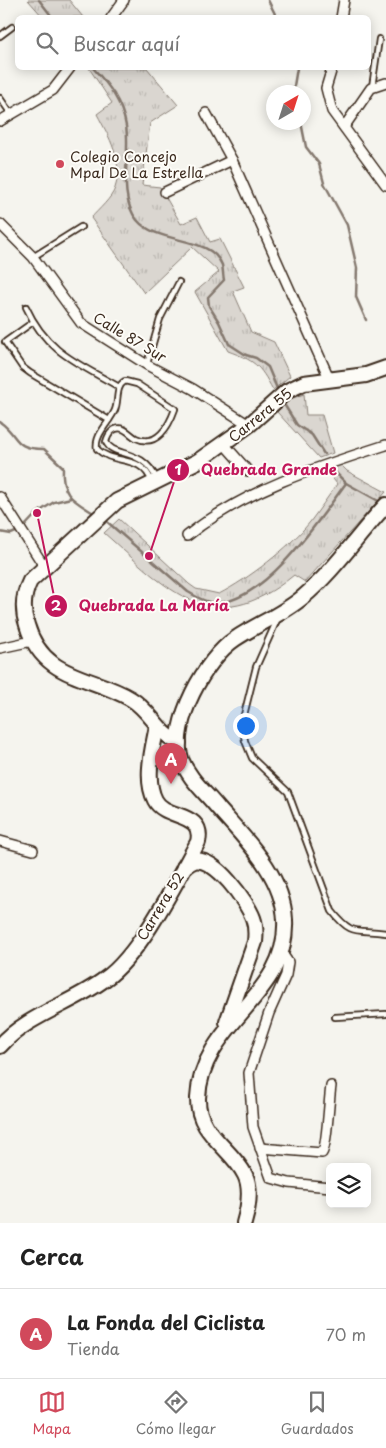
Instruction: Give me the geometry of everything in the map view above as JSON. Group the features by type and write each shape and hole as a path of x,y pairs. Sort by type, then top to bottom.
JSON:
{"street":[{"path":"112,15 124,0"},
{"path":"342,15 344,0"},
{"path":"0,121 53,90 68,70"},
{"path":"331,70 326,88 327,98 332,111 386,185"},
{"path":"344,126 371,88 386,83"},
{"path":"206,113 232,160 330,380"},
{"path":"164,192 232,160"},
{"name":"Calle 87 Sur","path":"0,224 33,257 81,323 147,365 193,388 248,425"},
{"name":"Carrera 55","path":"32,641 25,617 24,597 30,581 107,508 127,495 198,461 224,444 287,391 304,383 366,376 386,368"},
{"path":"224,444 248,470"},
{"path":"187,536 207,520 262,490 337,460 386,445"},
{"path":"0,497 44,566"},
{"path":"224,1032 269,980 281,952 285,919 283,903 276,884 255,851 188,774 182,760 179,743 180,730 194,692 213,659 236,638 279,614 309,592 383,508"},
{"path":"0,648 32,641 47,659 70,675 124,695 137,702 157,726 179,743"},
{"name":"Carrera 52","path":"0,1046 27,1024 89,990 113,974 134,949 198,842 199,830 192,821 161,807 153,796 151,763 157,726"},
{"path":"0,841 33,850"},
{"path":"184,867 194,861 200,861 214,867 241,895 253,918 256,930 251,954 224,1032 204,1067 198,1098 201,1121 246,1176 249,1205 244,1223"},
{"path":"281,952 288,962 286,975 269,1013 249,1073 251,1112 260,1148 271,1178 289,1183 326,1186"},
{"path":"260,1148 323,1152 326,1146 326,1115 331,1086"}],"lane":[{"path":"0,36 12,27"},
{"path":"371,88 380,39"},
{"path":"0,98 12,115"},
{"path":"33,257 81,227"},
{"path":"147,365 160,319 179,282"},
{"path":"26,307 33,322 46,340 61,353 119,387"},
{"path":"33,322 6,342 22,367 109,420"},
{"path":"125,381 131,382 174,409 160,435 155,440 144,442 123,429 116,429 111,432 106,442 110,448 146,462 155,482 138,465 105,455 97,449 97,439 117,403 119,387 125,381"},
{"path":"279,614 256,667 242,724 245,741 252,758 288,792 324,891 337,918 342,924 357,932 386,933"},
{"path":"335,1017 386,1014"}],"green space":[{"path":"28,0 69,0 81,15 41,15"},
{"path":"90,70 149,70 178,105 150,123 142,185 160,187 181,224 197,217 210,242 220,239 244,287 233,291 251,332 274,342 290,376 273,390 264,374 255,364 228,351 195,292 219,272 192,247 144,293 91,218 108,200 115,188 117,178 118,168 114,150 97,114 112,103"},
{"path":"304,394 306,415 322,415 333,453 319,458 277,412 290,399"},
{"path":"340,464 347,471 386,492 305,582 294,575 265,595 238,605 214,606 192,600 170,589 104,533 119,519 189,584 196,589 219,594 268,562 301,532 337,484 326,470"}],"waterway":[{"path":"39,0 51,15"},
{"path":"268,0 276,15"},
{"path":"95,70 114,94 124,117 127,137 126,187 131,210 137,220 146,228 195,244 216,255 222,265 224,280 208,297 209,306 229,344 246,355 256,358 268,367 278,391"},
{"path":"294,85 297,70"},
{"path":"303,130 306,147 319,164 324,183 347,225 357,268 356,297 366,320"},
{"path":"282,401 297,425 312,435 324,454"},
{"path":"0,422 21,444 26,447 44,449 63,467 66,491 75,501 95,514"},
{"path":"334,471 346,483 382,503"},
{"path":"104,519 188,592 205,601 216,603 235,599 253,589 272,574 306,537 346,483"},
{"path":"23,528 37,513 54,502 71,498"},
{"path":"0,532 11,534 18,531"}],"place":[{"name":"Colegio Concejo Mpal De La Estrella","path":"60,164"},
{"name":"Quebrada La María","path":"37,513"},
{"name":"Quebrada Grande","path":"149,556"},
{"name":"La Fonda del Ciclista","path":"171,784"}]}
